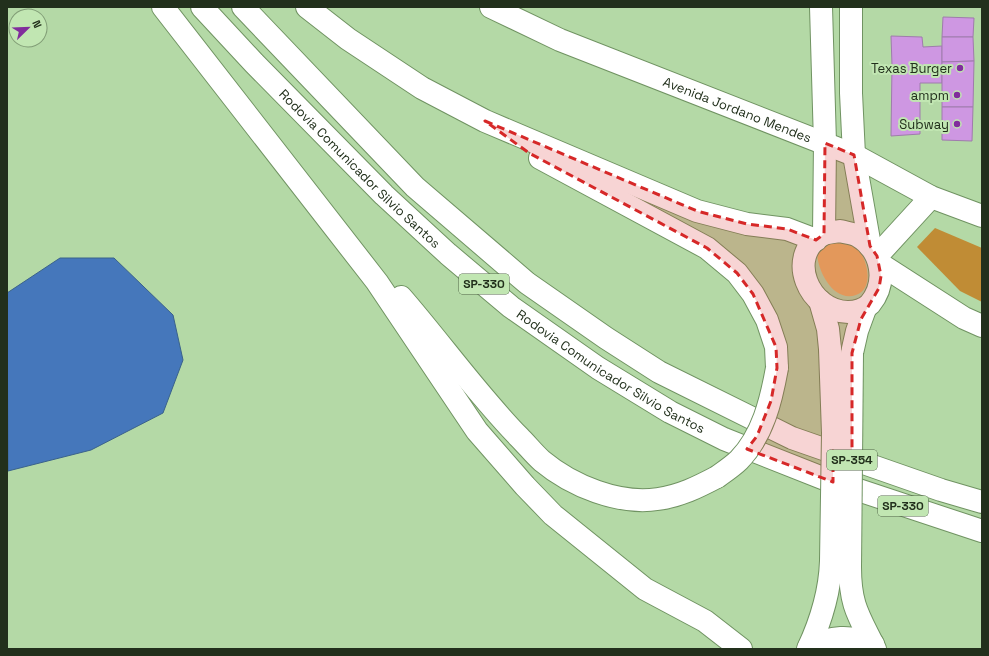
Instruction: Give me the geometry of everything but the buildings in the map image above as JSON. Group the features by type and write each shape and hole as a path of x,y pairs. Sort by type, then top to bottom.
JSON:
{"main road":[{"path":"163,7 377,282 477,431 525,486 548,510 645,589 705,621 742,649"},
{"name":"Rodovia Comunicador Silvio Santos","path":"202,7 254,63 379,189 448,254 511,307 598,368 670,412 724,439 825,479 982,531"},
{"name":"Rodovia Comunicador Silvio Santos","path":"243,7 415,187 526,283 606,338 658,372 792,438 941,490 982,502"},
{"path":"307,7 348,39 422,88 485,121 697,211 747,224 787,229 820,237 840,231 857,235 876,255 964,318 982,326"},
{"name":"Avenida Jordano Mendes","path":"491,7 567,43 781,128 854,155 931,197 982,216"},
{"path":"820,237 825,143 821,7"},
{"path":"850,7 851,93 854,155"},
{"path":"377,282 399,295 501,419 542,461 567,478 599,493 630,500 656,500 684,494 717,477 739,460 757,436 771,400 777,368 776,347 767,320 754,294 737,273 707,248 529,153 485,121"},
{"name":"SP-354","path":"809,648 829,587 841,564 852,353 857,331 865,309 879,288 881,276 854,155"},
{"path":"876,255 931,197"},
{"name":"SP-354","path":"820,237 806,254 803,271 808,288 829,308 841,312 853,312 865,309"},
{"name":"SP-354","path":"820,301 828,329 830,349 833,439 841,564 850,583 854,604 864,630 874,646"},
{"path":"809,648 821,641 847,637 860,639 874,646"}],"highlighted area":[{"path":"485,121 697,211 747,224 787,229 816,240 824,234 825,143 854,155 870,246 877,256 881,276 879,288 861,319 852,353 852,458 833,451 833,482 747,449 757,436 771,401 777,368 776,347 753,294 737,273 707,248 529,153"}],"shaded area":[{"path":"935,228 982,248 982,302 960,291 917,247"},
{"path":"839,236 858,248 864,259 868,273 866,286 856,295 848,296 840,294 833,289 823,275 819,266 817,250"}],"water":[{"path":"60,258 114,258 173,315 183,360 163,413 91,450 8,471 7,293"}],"place":[{"name":"Texas Burger","path":"960,68"},
{"name":"ampm","path":"957,95"},
{"name":"Subway","path":"957,124"}]}
